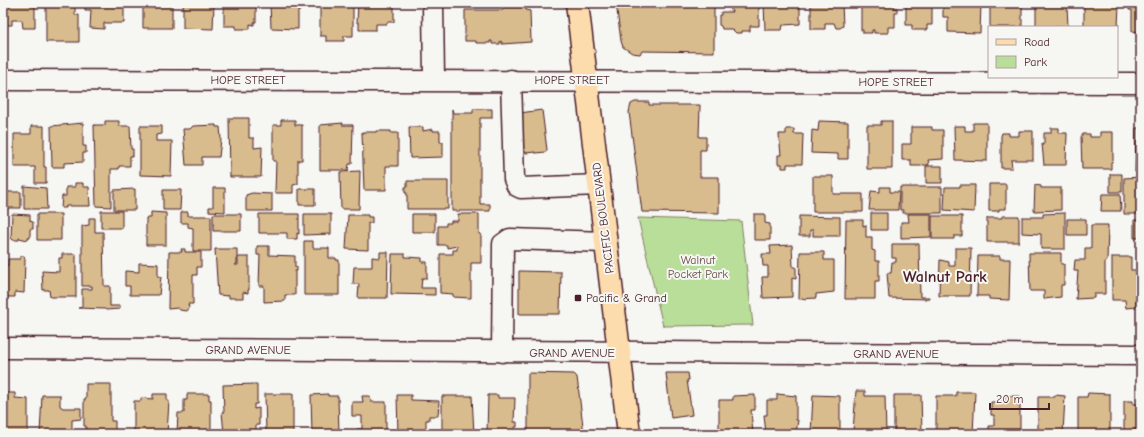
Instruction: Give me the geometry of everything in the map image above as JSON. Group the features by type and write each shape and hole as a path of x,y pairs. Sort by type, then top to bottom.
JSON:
{"main road":[{"name":"PACIFIC BOULEVARD","path":"577,3 629,434"}],"street":[{"path":"433,3 434,80"},
{"name":"HOPE STREET","path":"3,80 587,80 1141,83"},
{"path":"511,80 514,179 517,186 528,188 599,185"},
{"path":"502,352 503,244 510,239 606,242"},
{"name":"GRAND AVENUE","path":"3,348 620,353 1141,355"}],"green space":[{"name":"Walnut Pocket Park","path":"638,218 741,221 753,325 663,326"}],"building":[{"path":"4,3 35,3 35,28 23,28 22,20 12,20 12,25 3,25"},
{"path":"46,3 75,3 75,15 79,15 79,42 46,42"},
{"path":"85,3 124,3 124,23 104,23 104,29 90,28 91,10 85,10"},
{"path":"143,3 172,3 172,28 143,28"},
{"path":"183,3 214,3 213,29 183,28"},
{"path":"224,3 256,3 256,22 254,22 254,25 250,24 250,29 236,29 236,26 224,26"},
{"path":"270,3 300,3 300,11 298,11 298,29 271,28"},
{"path":"320,3 353,3 353,36 344,36 344,41 326,41 326,36 320,36"},
{"path":"358,3 394,3 394,22 387,22 387,24 376,24 376,30 359,30 359,23 357,23"},
{"path":"616,3 714,3 714,52 642,51 640,54 632,53 623,47 621,41"},
{"path":"731,3 759,3 759,26 750,26 750,31 742,31 742,33 736,33 732,29 722,29 719,25 719,15 721,15 721,12 732,12 730,8"},
{"path":"764,3 800,3 800,24 783,25 782,30 765,30"},
{"path":"811,3 842,3 843,26 836,28 834,23 825,23 825,29 811,29"},
{"path":"861,3 895,3 894,8 897,8 897,13 895,13 895,27 888,27 888,33 874,33 874,30 872,30 872,33 863,33 863,30 861,30"},
{"path":"906,3 932,3 932,25 927,25 927,30 912,30 912,25 906,25"},
{"path":"943,3 981,3 980,33 948,32 948,17 943,17"},
{"path":"990,3 1022,3 1022,26 990,26"},
{"path":"1036,3 1061,3 1061,6 1067,6 1068,26 1036,26"},
{"path":"1084,3 1119,4 1118,27 1084,26"},
{"path":"1129,3 1141,3 1141,32 1132,31 1132,10 1129,10"},
{"path":"503,7 527,7 526,10 530,11 531,42 502,44 500,41 500,44 492,44 492,41 490,41 490,43 476,43 476,41 465,41 465,10 503,10"},
{"path":"635,102 649,102 649,105 700,105 699,137 706,137 706,150 700,150 700,177 719,177 719,213 642,212 629,112 631,104"},
{"path":"452,109 453,113 473,113 473,109 492,109 492,118 480,118 480,204 490,204 490,211 452,211"},
{"path":"542,110 547,150 546,152 526,153 525,151 522,151 520,113"},
{"path":"229,118 249,118 249,138 254,138 254,148 262,147 261,177 230,177"},
{"path":"281,120 295,120 295,125 302,125 302,160 298,160 298,184 293,185 293,193 275,193 276,161 273,161 273,125 281,125"},
{"path":"105,121 119,121 119,126 130,126 131,149 133,149 133,156 130,156 130,166 119,166 119,169 111,169 111,207 96,206 94,125 105,125"},
{"path":"819,121 848,122 848,159 838,159 838,154 811,153 812,130 818,131"},
{"path":"881,121 892,121 892,169 867,169 867,125 881,125"},
{"path":"83,123 83,146 86,146 86,153 83,153 83,162 64,163 64,167 52,167 51,126"},
{"path":"343,123 342,125 353,125 352,164 349,164 348,170 320,170 320,125"},
{"path":"973,123 987,123 987,161 955,160 954,126 965,126 965,131 973,131"},
{"path":"216,125 216,127 220,127 221,139 219,157 202,157 202,165 186,165 183,129 190,129 193,126"},
{"path":"31,126 44,126 44,167 46,167 46,183 35,183 35,167 14,167 14,134 31,134"},
{"path":"140,126 162,126 162,134 156,135 156,141 172,141 171,176 140,175"},
{"path":"409,127 423,127 423,131 433,129 433,131 440,131 440,142 443,142 443,157 410,158"},
{"path":"911,127 932,127 932,130 943,130 943,159 928,160 929,165 922,166 911,166 911,160 902,160 902,144 911,144"},
{"path":"1051,128 1059,128 1059,133 1067,133 1066,165 1044,165 1042,144 1044,144 1044,133 1051,133"},
{"path":"1136,128 1141,128 1141,172 1135,172"},
{"path":"786,129 794,129 794,134 803,134 802,164 787,164 787,168 782,168 782,164 778,164 778,155 781,155 779,134 786,134"},
{"path":"391,131 391,133 398,133 398,166 386,166 386,190 364,190 362,132"},
{"path":"1019,131 1033,131 1033,160 1011,160 1012,168 1001,168 1002,133 1009,133 1009,136 1019,136"},
{"path":"1100,132 1113,132 1113,161 1111,162 1111,169 1082,169 1081,137 1083,134 1090,134 1090,137 1100,137"},
{"path":"926,166 942,166 942,183 926,183"},
{"path":"360,171 359,209 341,209 340,172"},
{"path":"1110,174 1122,174 1122,192 1110,192"},
{"path":"813,176 833,176 833,194 863,194 863,212 813,212"},
{"path":"1141,177 1141,214 1124,214 1124,178"},
{"path":"407,181 448,181 448,209 407,209 407,193 405,193 405,187 407,187"},
{"path":"75,183 83,183 83,187 89,187 90,206 66,206 66,208 61,208 62,196 66,196 66,187 75,187"},
{"path":"989,184 1006,184 1006,209 989,211"},
{"path":"960,185 975,185 974,212 944,210 945,187 960,187"},
{"path":"1035,185 1041,186 1041,188 1061,188 1061,210 1034,211"},
{"path":"24,186 46,188 47,209 24,209"},
{"path":"880,187 890,187 890,192 899,192 898,210 869,210 871,191 880,192"},
{"path":"900,187 942,187 942,213 903,213 903,210 900,210"},
{"path":"213,188 225,188 225,212 209,211 209,207 213,207"},
{"path":"135,189 135,210 114,210 114,190"},
{"path":"299,189 315,189 315,205 299,205"},
{"path":"163,190 181,190 180,210 163,210"},
{"path":"4,192 21,192 21,208 4,208"},
{"path":"252,193 272,194 272,211 246,211 246,195"},
{"path":"1102,194 1120,194 1121,211 1101,211"},
{"path":"101,211 122,211 122,228 101,228"},
{"path":"151,212 166,213 166,245 146,245 146,218 151,218"},
{"path":"181,212 188,212 188,216 211,216 211,251 193,251 193,228 188,227 188,223 181,223"},
{"path":"871,213 887,213 887,230 871,230"},
{"path":"1065,213 1065,249 1041,249 1041,234 1022,233 1022,217 1043,217 1043,214"},
{"path":"12,214 30,215 30,221 33,222 33,229 30,229 30,238 28,238 28,240 19,238 19,240 13,240 11,238"},
{"path":"37,214 61,214 61,240 37,240"},
{"path":"213,214 241,214 241,231 213,231"},
{"path":"259,214 299,214 299,234 297,233 297,239 287,239 287,233 259,233"},
{"path":"304,214 331,214 331,234 304,235"},
{"path":"412,214 435,214 435,232 412,232"},
{"path":"458,214 479,214 481,263 471,263 471,298 453,297 453,294 440,293 440,254 453,254 453,250 457,250 457,246 447,248 447,245 438,245 438,226 446,226 446,223 458,221"},
{"path":"754,214 765,214 765,223 770,224 770,240 754,240"},
{"path":"908,214 931,214 931,237 901,238 901,222 909,222"},
{"path":"348,215 368,215 368,217 372,217 372,223 368,223 368,250 346,249"},
{"path":"799,216 840,217 840,236 813,236 813,230 810,230 810,236 799,236"},
{"path":"932,216 962,216 962,236 954,236 954,239 932,239"},
{"path":"1002,216 1019,216 1019,242 987,242 987,218 1002,218"},
{"path":"89,218 95,218 95,232 103,232 104,286 110,286 110,306 120,306 120,309 106,310 78,308 82,307 82,289 92,289 92,286 82,286 82,226 89,225"},
{"path":"1067,219 1086,219 1086,235 1067,235"},
{"path":"846,220 863,220 863,226 866,225 866,237 872,237 872,250 875,251 875,261 879,261 879,281 875,281 875,299 845,299"},
{"path":"1134,220 1141,220 1141,238 1134,238"},
{"path":"1091,225 1108,225 1107,261 1105,261 1105,294 1094,294 1094,298 1076,299 1078,271 1074,271 1075,260 1085,260 1085,248 1091,248"},
{"path":"304,241 313,241 313,248 329,248 329,258 336,258 336,260 339,260 339,295 304,295"},
{"path":"892,244 919,244 920,297 929,297 929,299 889,298 887,273 891,273 892,262 896,262 896,258 892,258"},
{"path":"792,245 793,267 796,267 796,279 792,278 792,297 763,298 762,277 768,277 768,266 763,266 762,254 771,254 770,246"},
{"path":"257,246 269,246 269,255 295,256 295,267 297,267 297,271 295,271 295,295 285,295 285,301 264,302 264,286 259,286 260,255 257,255"},
{"path":"955,248 971,248 970,296 939,296 940,260 949,262 949,266 955,266"},
{"path":"181,249 185,249 185,252 201,252 201,267 197,267 197,275 193,275 193,304 188,304 189,307 186,311 178,308 168,309 169,252 182,252"},
{"path":"215,249 237,249 237,263 235,265 238,265 238,257 249,257 249,290 248,293 243,292 243,298 229,298 229,295 218,295"},
{"path":"380,252 388,252 387,298 358,298 359,284 353,284 354,267 372,267 372,257 380,258"},
{"path":"800,252 824,252 824,260 834,260 834,292 816,294 816,298 799,299"},
{"path":"1029,253 1061,253 1061,264 1064,264 1064,285 1061,285 1061,297 1044,299 1044,291 1030,291"},
{"path":"62,254 76,254 76,297 50,297 49,290 43,290 42,271 59,272 59,258 62,258"},
{"path":"392,254 405,254 405,257 422,258 422,262 427,262 427,278 422,278 421,288 435,288 435,295 391,294"},
{"path":"20,256 24,256 25,259 24,293 15,292 15,297 3,297 3,265 8,265 8,259 20,259"},
{"path":"978,256 1000,256 1000,259 1010,259 1009,300 989,299 989,296 977,296"},
{"path":"1112,257 1131,257 1131,270 1141,270 1141,300 1136,300 1136,307 1126,308 1125,300 1112,300"},
{"path":"139,263 158,264 158,277 161,277 159,295 130,295 130,286 125,286 125,271 139,272"},
{"path":"519,271 561,272 560,314 519,314"},
{"path":"528,373 574,374 577,377 584,434 528,434"},
{"path":"666,373 688,373 689,380 687,380 692,415 671,418"},
{"path":"86,384 111,384 111,421 115,421 115,434 86,434 86,426 84,426 84,399 86,399"},
{"path":"257,384 257,404 254,404 254,409 259,408 259,425 256,425 256,434 224,434 222,412 224,412 223,385"},
{"path":"1139,389 1141,389 1141,429 1134,429 1135,434 1124,434 1124,401 1133,401 1133,404 1139,404"},
{"path":"856,391 865,391 865,396 885,396 886,434 863,434 853,431"},
{"path":"956,392 975,392 973,434 936,434 936,396 956,396"},
{"path":"3,393 15,393 15,398 28,399 28,433 3,433"},
{"path":"1088,393 1110,394 1110,434 1078,434 1078,397 1087,397"},
{"path":"153,394 167,394 167,401 169,401 167,434 134,434 134,401 141,401 141,398 153,399"},
{"path":"187,394 209,394 209,400 211,400 211,434 177,434 178,413 184,413 184,400 187,400"},
{"path":"265,394 293,394 293,434 264,434 266,433"},
{"path":"328,394 328,396 338,396 339,434 312,434 311,395"},
{"path":"777,394 796,396 796,420 798,420 796,434 766,434 764,415 767,415 767,400 777,400"},
{"path":"42,395 60,395 60,406 63,408 81,408 81,419 72,420 72,434 40,434"},
{"path":"397,395 411,395 411,400 439,401 438,416 429,416 429,420 426,420 426,434 398,434"},
{"path":"488,395 498,395 498,398 515,398 514,422 517,422 517,427 515,427 514,434 487,434"},
{"path":"755,395 755,410 751,410 753,434 719,434 719,400 733,400 733,396"},
{"path":"813,395 840,396 840,434 811,434"},
{"path":"894,395 921,395 922,433 894,434"},
{"path":"1055,395 1065,396 1063,434 1038,434 1038,397 1055,397"},
{"path":"362,396 370,396 371,402 386,402 386,434 357,434 357,429 362,429 362,416 352,416 352,402 363,402"},
{"path":"442,396 472,396 474,434 442,434"},
{"path":"1003,396 1020,396 1020,434 989,434 989,426 994,426 994,415 991,415 991,402 1003,402"}],"place":[{"name":"Pacific & Grand","path":"578,298"}],"district":[{"name":"Walnut Park","path":"945,276"}]}
